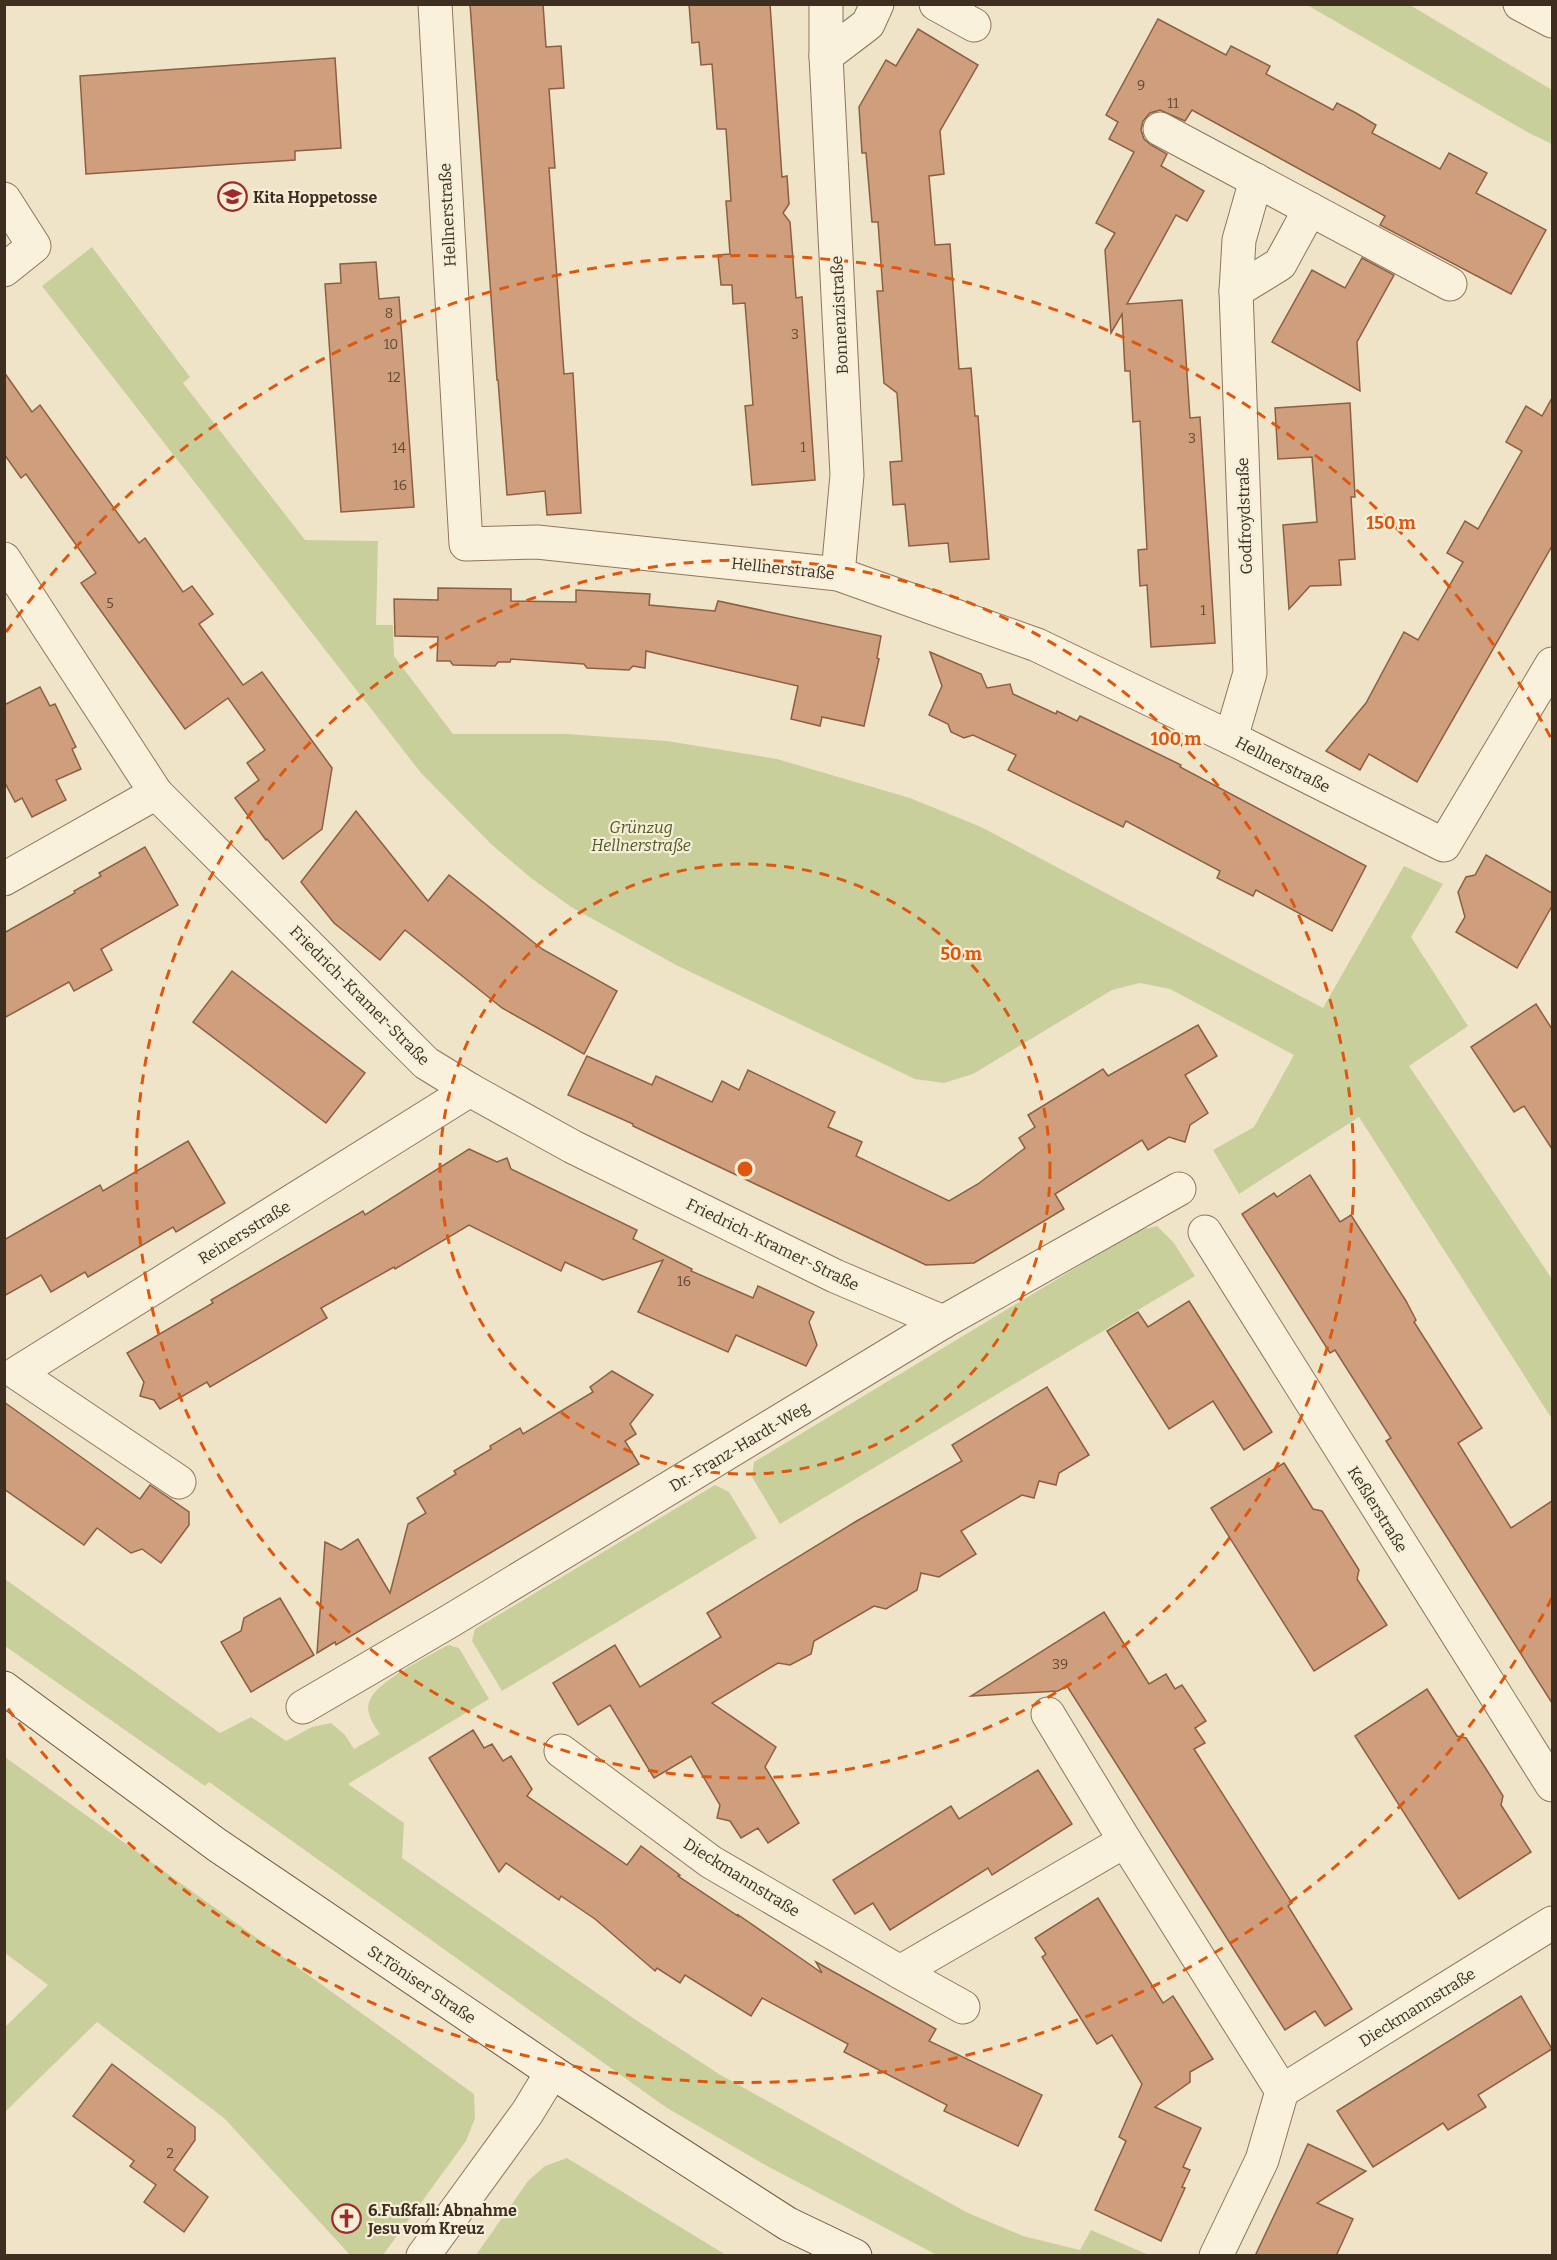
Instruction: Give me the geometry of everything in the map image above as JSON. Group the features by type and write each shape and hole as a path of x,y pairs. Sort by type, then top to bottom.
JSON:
{"street":[{"name":"Hellnerstraße","path":"435,4 466,544 537,542 838,574 1037,645 1444,844 1552,664"},
{"name":"Bonnenzistraße","path":"826,4 826,56 847,475 838,574"},
{"path":"826,56 868,24 877,4"},
{"path":"936,4 974,26"},
{"path":"1520,4 1552,21"},
{"path":"1160,129 1450,284"},
{"name":"Godfroydstraße","path":"1231,738 1250,674 1236,291 1239,240 1256,180"},
{"path":"4,200 34,246 4,270"},
{"path":"1236,291 1280,264 1310,209"},
{"name":"Friedrich-Kramer-Straße","path":"4,559 156,793 426,1064 573,1147 835,1276 943,1322"},
{"path":"4,879 156,793"},
{"name":"Reinersstraße","path":"179,1482 11,1369 470,1090"},
{"name":"Dr.-Franz-Hardt-Weg","path":"303,1707 450,1621 943,1322 1179,1189"},
{"name":"Keßlerstraße","path":"1205,1232 1552,1785"},
{"name":"St.Töniser Straße","path":"4,1688 217,1845 552,2072 788,2224 855,2256"},
{"path":"1048,1714 1282,2091 1262,2160 1216,2256"},
{"name":"Dieckmannstraße","path":"561,1751 711,1862 963,2007"},
{"path":"900,1972 1125,1841"},
{"name":"Dieckmannstraße","path":"1282,2091 1552,1923"},
{"path":"423,2256 522,2120 552,2072"}],"green space":[{"path":"1307,5 1410,5 1552,90 1552,144"},
{"name":"Grünzug Hellnerstraße","path":"92,247 190,377 183,383 305,540 378,541 376,625 393,625 394,656 453,734 566,734 667,741 777,759 910,798 981,827 1323,1008 1404,866 1443,884 1411,937 1468,1026 1409,1066 1552,1279 1552,1419 1359,1117 1239,1194 1213,1150 1254,1127 1294,1055 1170,989 1140,983 1112,990 973,1074 944,1083 915,1079 676,965 571,907 531,878 491,844 421,773 42,286"},
{"path":"1157,1226 1174,1243 1195,1276 780,1524 752,1477 754,1462 1137,1231"},
{"path":"715,1485 729,1492 757,1538 502,1691 472,1641 475,1629"},
{"path":"5,1579 220,1733 251,1717 286,1741 312,1727 331,1723 345,1735 354,1749 380,1734 371,1718 368,1705 382,1685 448,1645 459,1648 489,1699 348,1784 404,1823 402,1858 633,2018 719,2074 966,2212 1023,2236 1080,2250 1091,2230 1149,2255 937,2256 767,2166 667,2108 209,1782 205,1786 5,1646"},
{"path":"5,1757 474,2094 475,2118 466,2141 383,2255 350,2255 224,2118 97,2022 5,2112 5,2027 48,1985 5,1953"},
{"path":"567,2158 726,2255 476,2255 528,2181 545,2166"}],"building":[{"path":"470,4 543,4 546,47 561,46 564,88 549,89 555,168 549,168 564,374 573,373 581,513 547,515 545,491 507,495"},
{"path":"689,4 770,4 782,177 787,176 789,204 783,213 790,222 796,298 802,297 815,480 752,485 745,406 753,405 745,303 733,304 732,285 721,285 718,255 730,254 726,201 731,201 726,129 717,129 712,64 701,65 699,42 692,43"},
{"path":"1158,19 1226,55 1231,46 1270,66 1266,74 1333,110 1337,103 1356,113 1376,125 1372,133 1440,169 1449,153 1487,173 1476,193 1546,230 1511,294 1380,225 1385,216 1192,110 1185,121 1160,110 1150,113 1143,121 1141,130 1144,139 1167,154 1161,166 1204,191 1187,221 1176,215 1127,304 1182,300 1190,418 1200,417 1215,643 1151,647 1147,585 1140,586 1138,550 1147,549 1140,421 1133,422 1130,371 1125,371 1122,314 1111,333 1105,250 1115,233 1096,223 1134,152 1109,139 1118,122 1106,115"},
{"path":"918,29 978,65 940,131 944,174 929,176 935,245 950,244 959,369 971,368 975,416 978,416 989,559 950,562 948,543 909,546 905,504 893,505 890,462 902,461 897,393 884,383 877,291 883,291 878,222 872,222 866,153 862,153 859,107 886,60 896,66"},
{"path":"335,58 341,148 295,151 295,160 86,174 80,76"},
{"path":"1362,258 1394,275 1357,342 1360,391 1272,342 1312,270 1345,288"},
{"path":"376,262 379,299 399,297 414,507 341,512 325,284 341,283 340,264"},
{"path":"4,372 32,412 40,405 139,543 145,538 183,592 192,586 213,614 199,624 243,685 262,672 332,768 322,829 283,859 235,798 259,780 247,763 265,750 228,698 185,729 81,583 96,573 26,474 21,478 4,454"},
{"path":"1552,398 1552,546 1417,782 1369,754 1360,770 1326,751 1366,703 1404,632 1418,640 1463,562 1447,553 1465,521 1478,529 1522,451 1506,442 1526,406 1542,416"},
{"path":"1350,403 1355,497 1351,497 1355,559 1339,560 1341,585 1310,586 1289,609 1283,525 1317,522 1312,457 1278,459 1275,408"},
{"path":"438,588 511,589 511,601 576,602 576,590 650,594 649,605 715,611 718,601 881,636 877,658 879,659 864,726 822,717 820,726 791,719 798,686 646,651 645,668 633,666 629,670 587,668 584,664 511,659 510,662 498,662 495,666 453,665 450,661 437,661 438,637 395,636 394,599 438,600"},
{"path":"930,652 981,674 987,688 1010,684 1013,694 1077,721 1080,716 1181,765 1180,767 1366,866 1332,931 1256,890 1253,896 1217,878 1220,871 1126,821 1123,827 1008,770 1016,755 973,735 964,738 951,732 948,724 929,715 942,686"},
{"path":"40,687 50,706 55,704 76,747 72,749 81,769 56,780 66,800 32,817 22,798 15,802 4,781 4,705"},
{"path":"356,811 428,901 449,875 542,949 617,991 584,1054 502,1008 405,930 380,960 334,923 301,882"},
{"path":"145,847 178,905 101,949 112,970 74,991 69,982 4,1018 4,933 75,893 74,891 101,876 99,873"},
{"path":"1486,855 1552,893 1552,906 1517,968 1456,932 1465,917 1458,892 1466,877 1475,875"},
{"path":"232,971 365,1073 326,1123 193,1022"},
{"path":"1536,1004 1552,1029 1552,1149 1524,1106 1514,1112 1471,1047"},
{"path":"1198,1025 1217,1056 1185,1075 1208,1113 1190,1125 1185,1142 1169,1137 1148,1150 1142,1140 1055,1194 1064,1209 974,1263 926,1265 568,1095 587,1056 652,1085 656,1076 712,1102 722,1081 739,1090 748,1070 835,1112 828,1127 862,1142 856,1156 949,1201 978,1184 1025,1148 1019,1138 1035,1127 1028,1115 1103,1069 1108,1076"},
{"path":"188,1141 225,1203 176,1232 173,1227 88,1277 85,1272 51,1292 41,1275 4,1296 4,1240 100,1185 103,1191"},
{"path":"469,1149 497,1162 507,1158 511,1169 637,1230 633,1239 692,1269 691,1271 753,1298 758,1286 814,1312 809,1322 817,1345 806,1366 736,1335 728,1352 638,1312 663,1260 603,1280 565,1262 561,1271 469,1225 395,1269 394,1267 321,1308 327,1318 210,1387 207,1382 160,1409 154,1400 140,1396 144,1382 127,1353 213,1303 211,1300 363,1211 365,1215"},
{"path":"1310,1175 1340,1222 1351,1215 1406,1301 1416,1320 1414,1322 1482,1428 1458,1443 1511,1528 1552,1501 1552,1703 1386,1441 1391,1438 1335,1350 1330,1353 1242,1214 1274,1193 1277,1197"},
{"path":"1189,1301 1272,1432 1244,1450 1213,1401 1169,1429 1107,1331 1138,1312 1148,1327"},
{"path":"612,1371 653,1395 630,1424 636,1434 625,1441 639,1464 336,1645 335,1642 317,1653 325,1542 341,1550 358,1539 390,1593 408,1524 426,1513 417,1498 456,1474 454,1471 491,1449 490,1446 520,1428 523,1434 593,1392 590,1387"},
{"path":"1047,1387 1089,1455 1059,1473 1056,1485 1039,1481 1034,1498 1022,1495 961,1531 976,1554 939,1577 921,1573 917,1590 886,1609 874,1606 814,1641 811,1654 790,1665 778,1663 712,1703 776,1747 765,1767 799,1823 768,1843 758,1828 741,1838 730,1821 717,1818 720,1805 691,1756 654,1778 610,1705 578,1725 553,1683 615,1645 640,1687 721,1637 707,1613 855,1522 962,1461 952,1445"},
{"path":"4,1402 140,1499 150,1485 189,1512 189,1525 161,1563 142,1549 131,1553 97,1528 84,1545 4,1489"},
{"path":"1284,1463 1313,1509 1322,1511 1359,1570 1357,1579 1387,1625 1314,1671 1211,1508"},
{"path":"280,1598 314,1655 251,1692 221,1642 241,1631 244,1618"},
{"path":"1104,1612 1149,1684 1166,1674 1175,1689 1182,1685 1206,1721 1195,1728 1205,1743 1194,1749 1292,1903 1288,1906 1352,2009 1325,2026 1315,2011 1285,2030 1067,1686 1058,1691 971,1696"},
{"path":"1427,1689 1457,1736 1466,1738 1488,1772 1503,1796 1501,1805 1531,1852 1459,1899 1355,1736"},
{"path":"473,1730 484,1748 492,1744 503,1761 511,1756 532,1789 527,1796 627,1865 641,1846 680,1875 678,1876 822,1973 816,1962 936,2029 929,2041 1042,2095 1018,2146 944,2111 947,2105 844,2052 848,2044 762,1998 751,2016 685,1975 680,1983 657,1968 655,1971 595,1919 561,1896 559,1900 506,1863 499,1872 429,1758"},
{"path":"1038,1770 1072,1824 992,1875 988,1868 890,1930 873,1903 855,1914 833,1880 951,1806 959,1819"},
{"path":"1098,1898 1163,2003 1173,1996 1213,2059 1190,2072 1190,2082 1155,2107 1201,2128 1183,2167 1190,2170 1182,2187 1185,2188 1161,2241 1095,2210 1126,2141 1119,2137 1142,2084 1112,2035 1097,2044 1042,1957 1046,1954 1035,1938"},
{"path":"1521,1996 1552,2049 1478,2095 1486,2107 1448,2130 1443,2123 1373,2167 1337,2111"},
{"path":"112,2064 195,2127 195,2140 174,2170 208,2197 184,2232 144,2202 156,2185 130,2166 134,2161 73,2116"},
{"path":"1308,2144 1366,2171 1317,2203 1353,2219 1336,2256 1255,2256"}],"place":[{"name":"Kita Hoppetosse","path":"232,197"},
{"name":"6.Fußfall: Abnahme Jesu vom Kreuz","path":"347,2219"}]}
